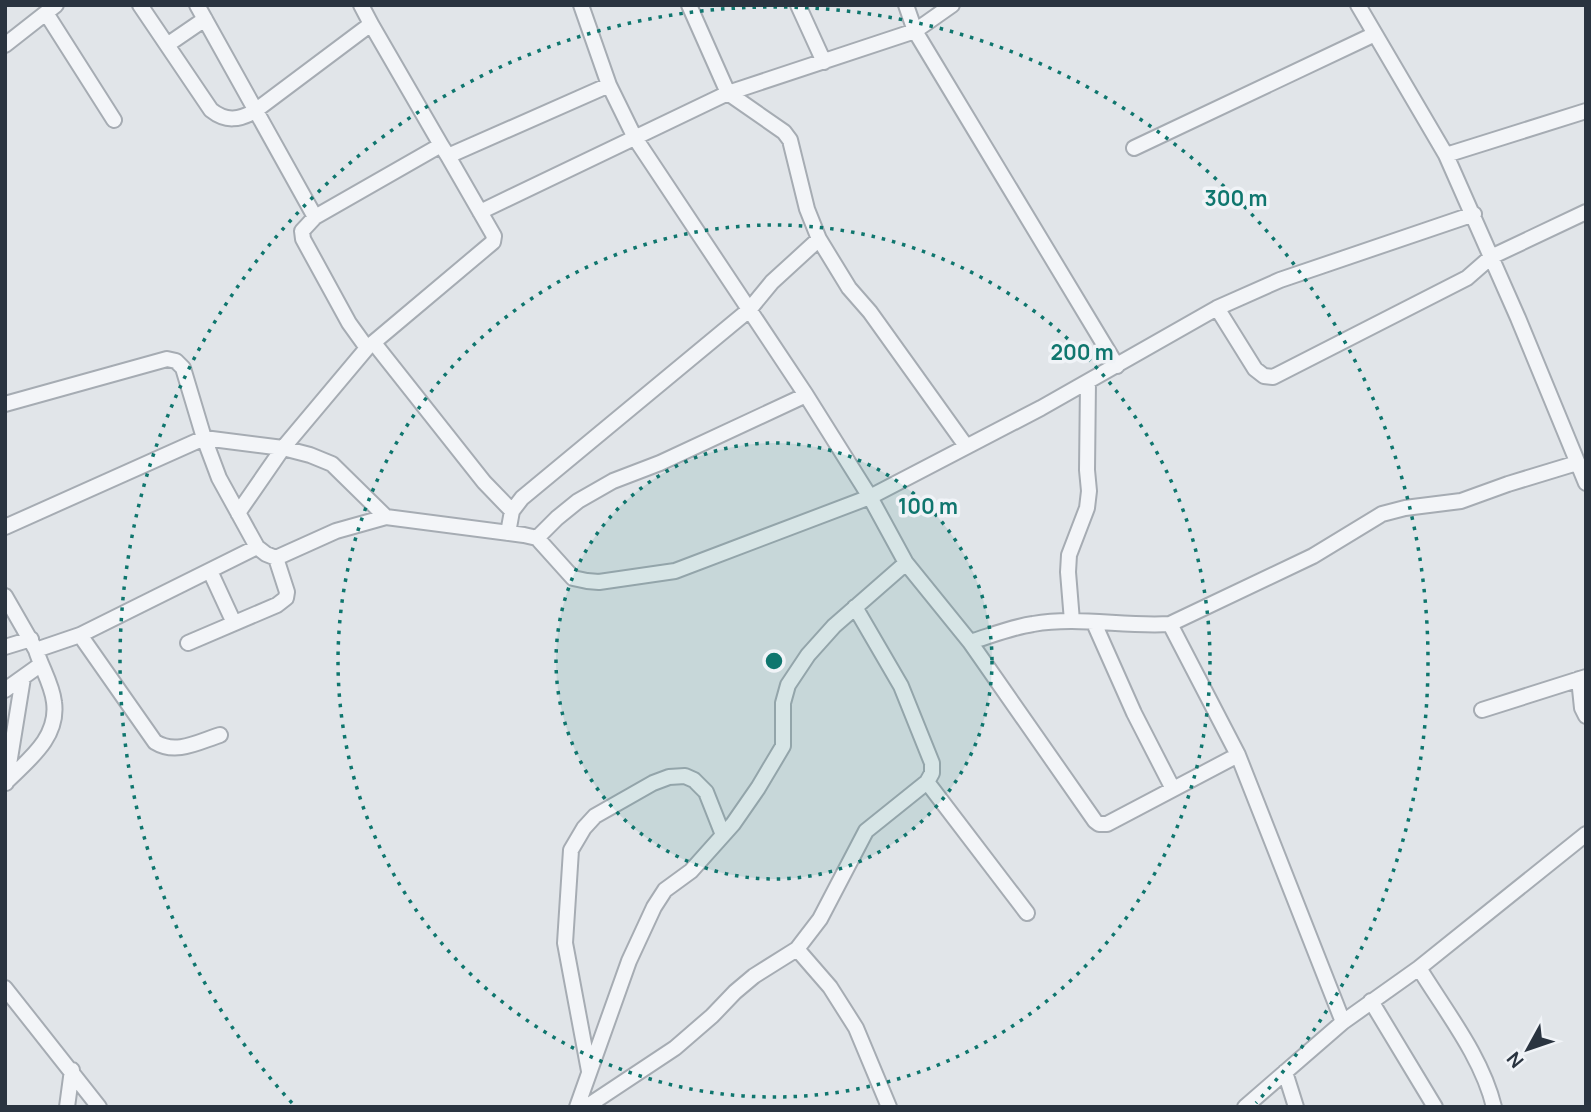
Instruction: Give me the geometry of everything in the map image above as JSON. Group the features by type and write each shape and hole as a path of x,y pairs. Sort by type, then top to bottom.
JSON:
{"street":[{"path":"141,5 211,110 219,117 229,119 244,117 255,111 371,24"},
{"path":"197,5 315,217"},
{"path":"238,513 283,449 370,346 493,243 494,236 361,5"},
{"path":"581,5 609,85 635,138 806,395 870,497 906,563 970,642 1099,824 1107,824 1238,755"},
{"path":"706,5 690,8 727,93 784,132 790,140 807,209 819,239 849,288 870,312 966,446"},
{"path":"798,5 824,62"},
{"path":"906,5 915,31 1117,366"},
{"path":"480,212 727,93 915,31 952,5"},
{"path":"1358,5 1446,155 1474,214 1586,483"},
{"path":"5,45 51,9 114,120"},
{"path":"167,45 205,19"},
{"path":"1134,148 1375,34"},
{"path":"512,511 484,482 349,323 303,239 302,231 315,217 444,150 609,85"},
{"path":"1446,155 1586,111"},
{"path":"1217,308 1255,369 1264,376 1273,377 1457,283 1491,257 1586,212"},
{"path":"5,404 167,359 176,361 183,368 219,478 257,547 266,554 276,558 336,531 386,517 537,538 573,578 599,582 675,571 870,497 1088,382 1217,308 1280,280 1474,214"},
{"path":"508,533 512,511 522,498 749,310 772,282 819,239"},
{"path":"1072,621 1069,555 1087,508 1089,491 1088,382"},
{"path":"537,538 578,501 613,481 660,463 806,395"},
{"path":"5,527 204,438 283,449 310,455 332,464 386,517"},
{"path":"970,642 1032,624 1072,621 1144,626 1170,624 1313,556 1382,514 1405,508 1461,501 1577,463"},
{"path":"5,647 80,635 257,547"},
{"path":"188,643 276,605 286,598 287,592 276,558"},
{"path":"577,1107 629,961 654,907 666,890 691,870 723,835 758,788 783,746 783,703 788,685 808,655 855,607 906,563"},
{"path":"209,571 234,623"},
{"path":"5,596 33,644 54,702 51,733 5,783"},
{"path":"586,1107 675,1048 745,984 797,949 820,919 866,831 927,782 932,773 933,763 901,686 855,607"},
{"path":"1094,623 1134,713 1173,789"},
{"path":"1170,624 1238,755 1343,1022"},
{"path":"80,635 155,742 163,747 180,748 220,735"},
{"path":"5,690 40,665"},
{"path":"5,783 23,678"},
{"path":"1482,710 1582,678 1582,708 1586,716"},
{"path":"589,1072 565,943 571,850 595,816 653,783 669,777 685,776 694,780 706,792 723,835"},
{"path":"927,782 1027,913"},
{"path":"1251,1105 1343,1022 1419,968 1586,834"},
{"path":"797,949 830,987 856,1027 888,1107"},
{"path":"1419,968 1465,1043 1489,1088 1494,1107"},
{"path":"5,988 99,1107"},
{"path":"1371,1001 1435,1107"},
{"path":"67,1107 72,1070"},
{"path":"1285,1072 1296,1107"}]}
